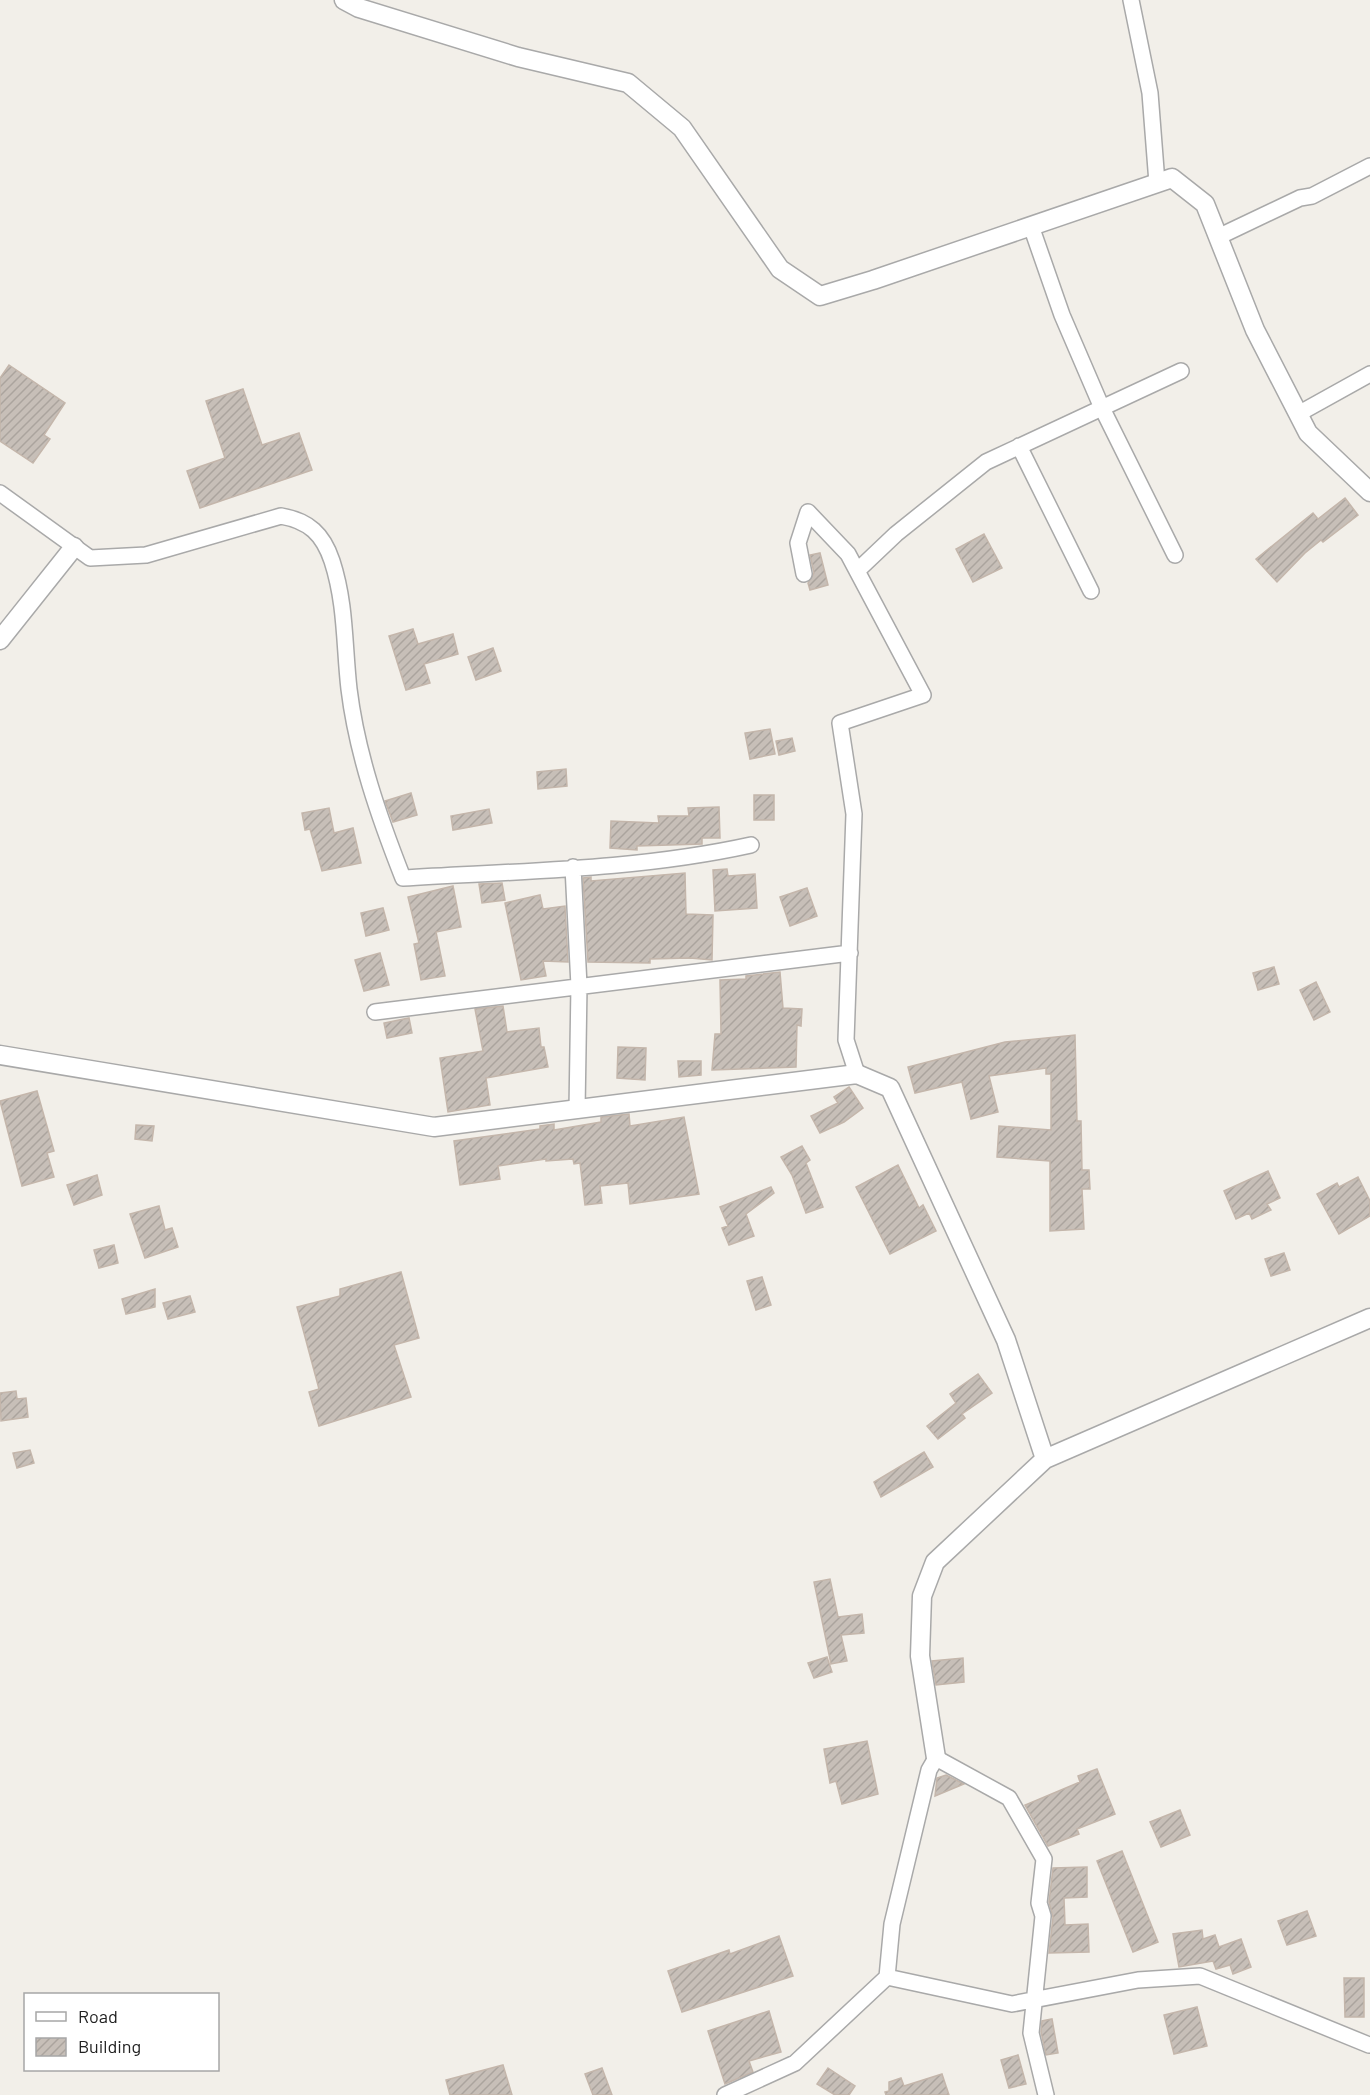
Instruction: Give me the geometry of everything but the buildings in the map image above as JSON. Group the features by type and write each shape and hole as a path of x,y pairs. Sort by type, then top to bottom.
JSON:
{"street":[{"path":"344,0 359,8 518,57 628,83 682,128 780,269 820,296 1172,178 1205,204 1255,330 1308,433 1370,492"},
{"path":"1131,0 1150,93 1157,183"},
{"path":"1218,237 1300,198 1311,196 1370,166"},
{"path":"1031,226 1062,315 1102,408 1175,555"},
{"path":"858,571 897,534 986,462 1181,371"},
{"path":"1298,414 1370,374"},
{"path":"1019,446 1091,591"},
{"path":"0,493 90,558 146,555 281,516 300,520 313,528 332,560 345,617 349,689 372,796 403,878 573,867 705,855 751,845"},
{"path":"804,574 798,543 808,512 848,554 923,695 840,723 855,814 846,1040 858,1074"},
{"path":"0,640 74,547"},
{"path":"573,867 579,986 577,1110"},
{"path":"375,1012 850,953"},
{"path":"0,1055 434,1127 858,1074 890,1088 1006,1340 1045,1459"},
{"path":"725,2095 795,2063 887,1977 892,1924 929,1770 936,1758 920,1656 922,1596 935,1562 1045,1459 1370,1318"},
{"path":"936,1758 1009,1798 1044,1859 1039,1903 1043,1916 1031,2033 1046,2095"},
{"path":"887,1977 1011,2004 1138,1980 1200,1976 1369,2045"}]}
